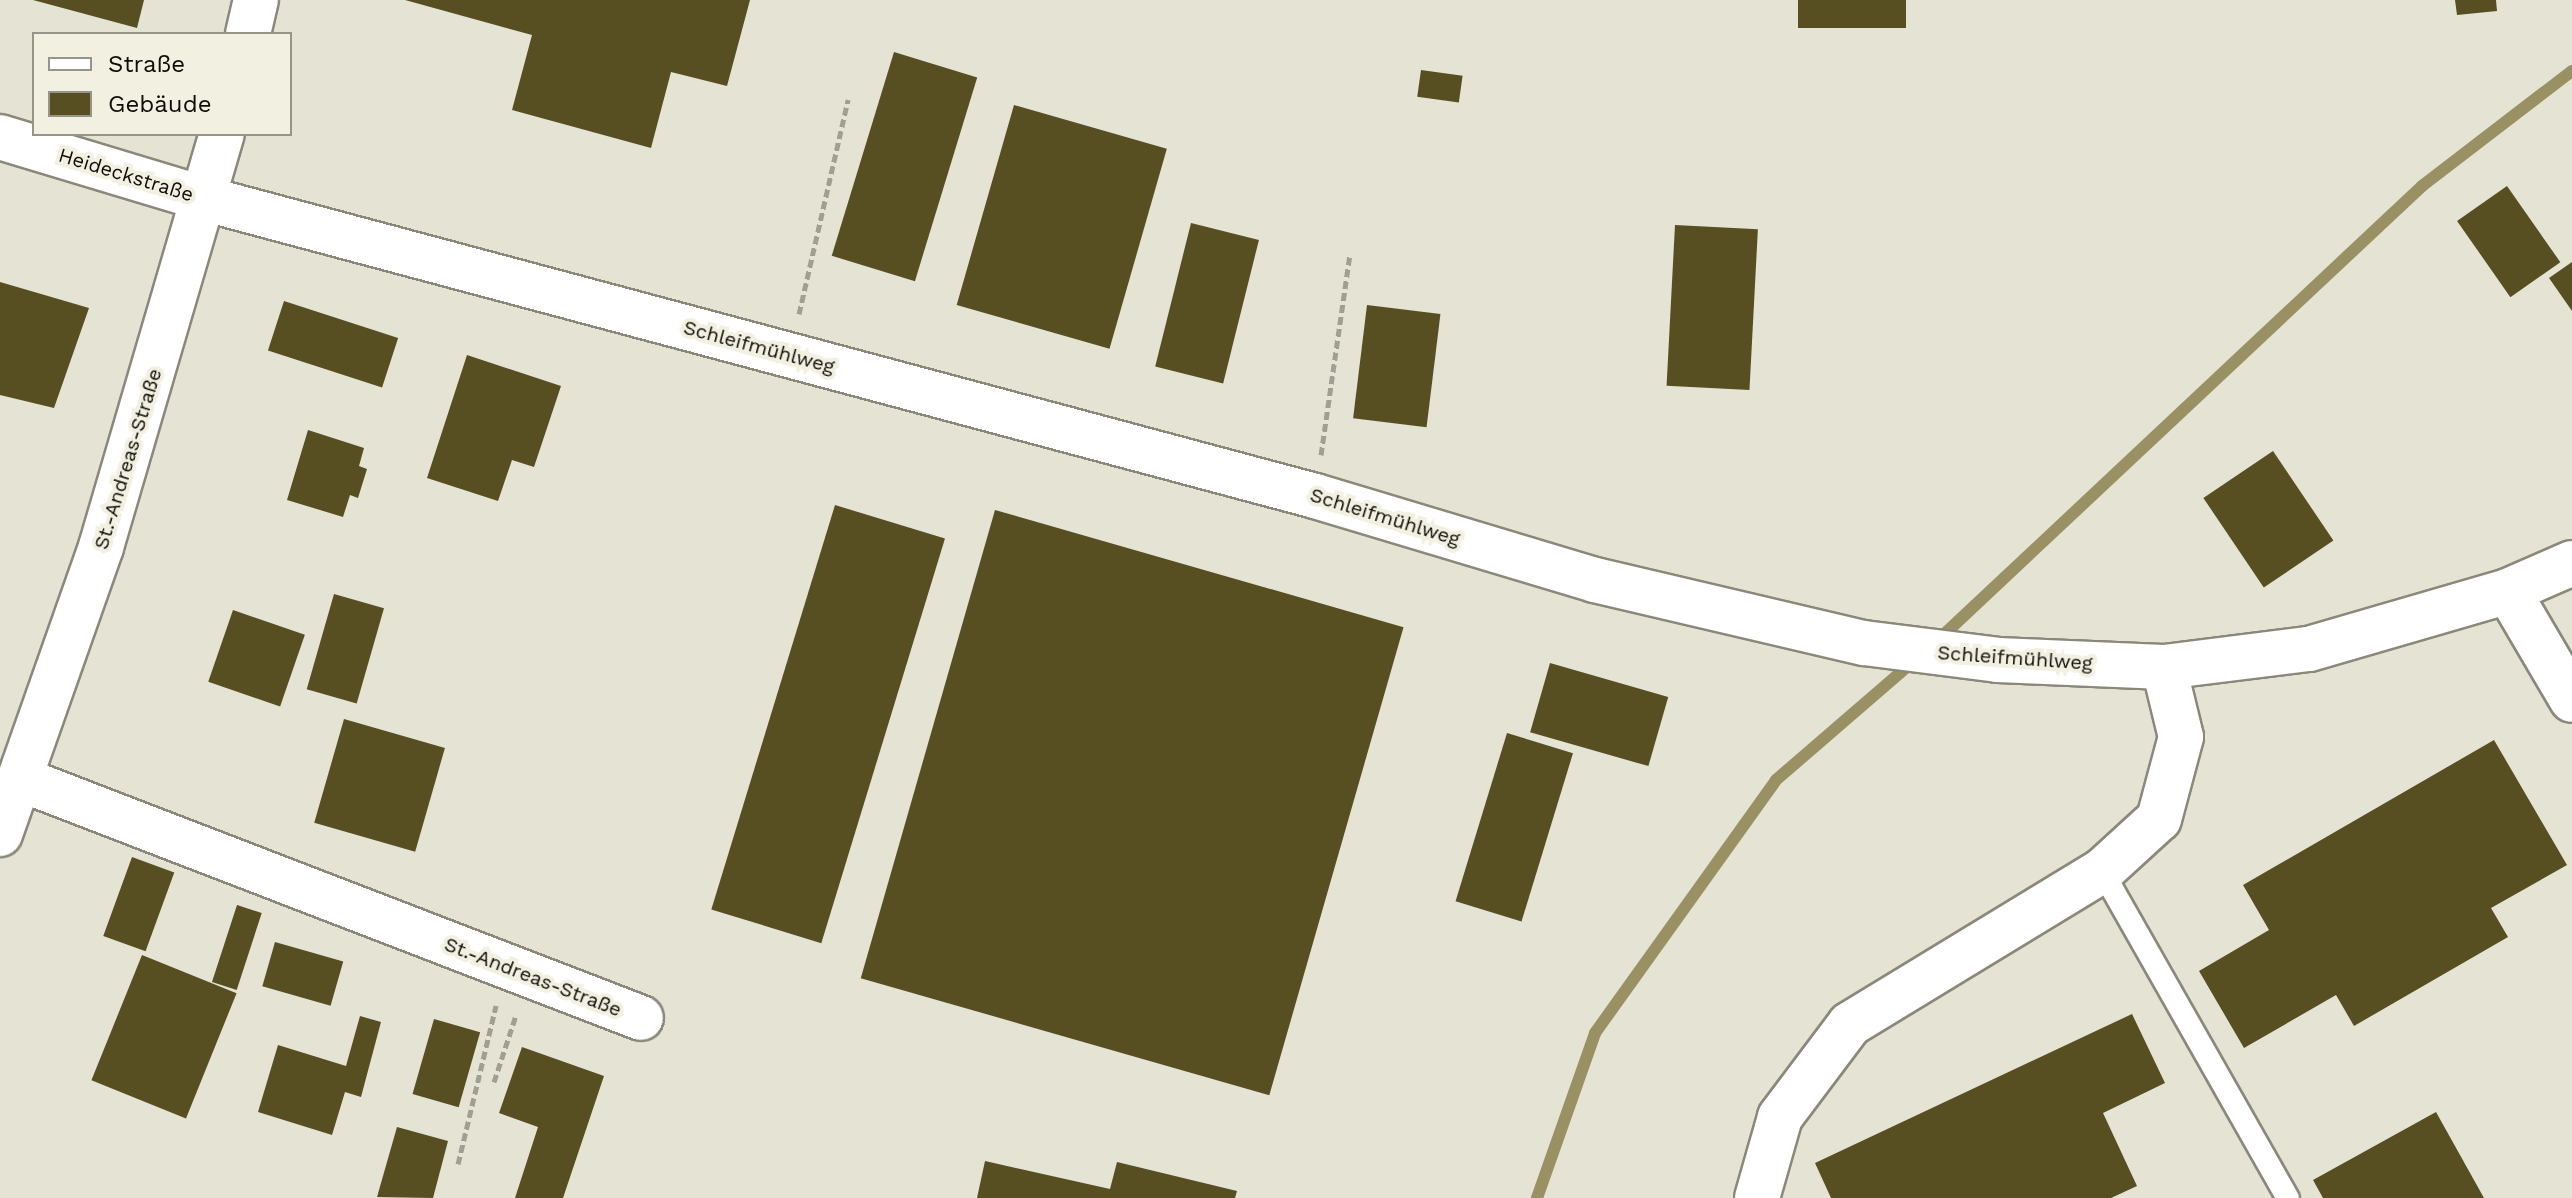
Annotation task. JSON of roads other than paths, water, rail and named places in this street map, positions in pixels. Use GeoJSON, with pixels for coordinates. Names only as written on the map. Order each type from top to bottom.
{"type":"FeatureCollection","features":[{"type":"Feature","properties":{"kind":"street"},"geometry":{"type":"LineString","coordinates":[[248,32],[256,0]]}},
{"type":"Feature","properties":{"kind":"street","name":"St.-Andreas-Straße"},"geometry":{"type":"LineString","coordinates":[[0,834],[23,780],[101,547],[206,199],[222,136]]}},
{"type":"Feature","properties":{"kind":"street","name":"Heideckstraße"},"geometry":{"type":"LineString","coordinates":[[0,137],[206,199]]}},
{"type":"Feature","properties":{"kind":"street","name":"Schleifmühlweg"},"geometry":{"type":"LineString","coordinates":[[206,199],[1315,496],[1595,580],[1864,643],[1998,660],[2164,667],[2309,649],[2508,591],[2572,563]]}},
{"type":"Feature","properties":{"kind":"street"},"geometry":{"type":"LineString","coordinates":[[2508,591],[2572,700]]}},
{"type":"Feature","properties":{"kind":"street"},"geometry":{"type":"LineString","coordinates":[[1757,1198],[1780,1117],[1850,1024],[2102,871],[2159,819],[2181,737],[2164,667]]}},
{"type":"Feature","properties":{"kind":"street","name":"St.-Andreas-Straße"},"geometry":{"type":"LineString","coordinates":[[23,780],[641,1018]]}},
{"type":"Feature","properties":{"kind":"lane"},"geometry":{"type":"LineString","coordinates":[[2102,871],[2288,1198]]}},
{"type":"Feature","properties":{"kind":"waterway"},"geometry":{"type":"LineString","coordinates":[[1937,641],[2422,186],[2572,71]]}},
{"type":"Feature","properties":{"kind":"waterway"},"geometry":{"type":"LineString","coordinates":[[1537,1198],[1595,1033],[1776,780],[1914,661]]}}]}
